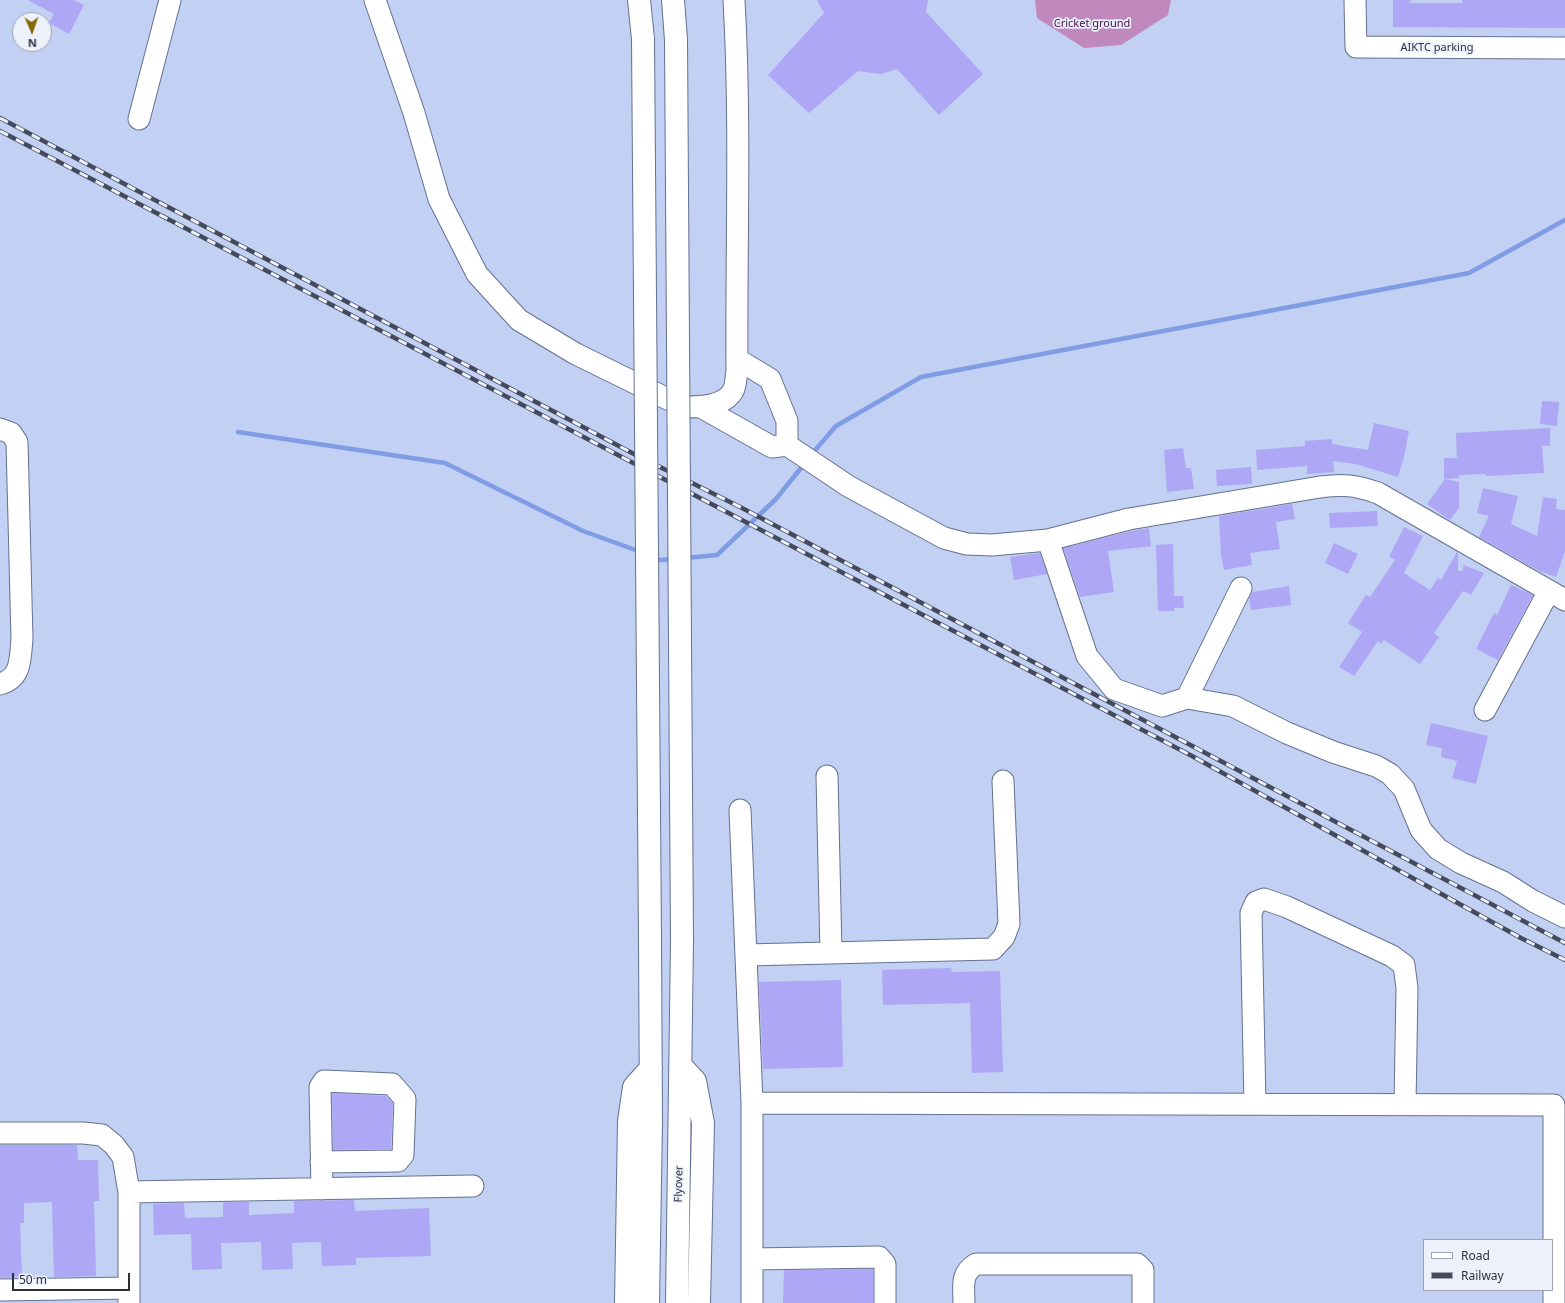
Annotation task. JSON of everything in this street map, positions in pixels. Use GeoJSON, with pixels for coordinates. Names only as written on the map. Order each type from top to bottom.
{"type":"FeatureCollection","features":[{"type":"Feature","properties":{"kind":"highway"},"geometry":{"type":"LineString","coordinates":[[639,0],[643,39],[651,1068],[648,1303]]}},
{"type":"Feature","properties":{"kind":"highway","name":"Flyover"},"geometry":{"type":"LineString","coordinates":[[673,0],[676,40],[682,940],[677,1303]]}},
{"type":"Feature","properties":{"kind":"highway"},"geometry":{"type":"LineString","coordinates":[[680,1065],[695,1081],[702,1123],[699,1303]]}},
{"type":"Feature","properties":{"kind":"highway"},"geometry":{"type":"LineString","coordinates":[[626,1303],[629,1121],[634,1087],[651,1068]]}},
{"type":"Feature","properties":{"kind":"street"},"geometry":{"type":"LineString","coordinates":[[139,119],[170,0]]}},
{"type":"Feature","properties":{"kind":"street"},"geometry":{"type":"LineString","coordinates":[[375,0],[414,113],[439,199],[477,274],[519,320],[576,354],[684,407],[701,407],[722,402],[734,391],[737,370],[739,151],[738,61],[734,0]]}},
{"type":"Feature","properties":{"kind":"street","name":"AIKTC parking"},"geometry":{"type":"LineString","coordinates":[[1355,0],[1356,47],[1565,48]]}},
{"type":"Feature","properties":{"kind":"street"},"geometry":{"type":"LineString","coordinates":[[737,359],[770,379],[786,421],[790,448]]}},
{"type":"Feature","properties":{"kind":"street"},"geometry":{"type":"LineString","coordinates":[[701,407],[772,447],[790,448],[848,486],[944,538],[967,544],[992,546],[1048,540],[1129,519],[1342,484],[1359,486],[1378,493],[1557,595],[1484,710]]}},
{"type":"Feature","properties":{"kind":"street"},"geometry":{"type":"LineString","coordinates":[[0,429],[12,433],[16,442],[22,639],[19,670],[8,682],[0,684]]}},
{"type":"Feature","properties":{"kind":"street"},"geometry":{"type":"LineString","coordinates":[[1048,540],[1087,656],[1114,689],[1162,706],[1187,698],[1233,706],[1293,736],[1333,752],[1376,766],[1390,774],[1404,789],[1421,830],[1438,849],[1462,863],[1503,882],[1533,902],[1562,911]]}},
{"type":"Feature","properties":{"kind":"street"},"geometry":{"type":"LineString","coordinates":[[1187,698],[1241,588]]}},
{"type":"Feature","properties":{"kind":"street"},"geometry":{"type":"LineString","coordinates":[[827,776],[830,953]]}},
{"type":"Feature","properties":{"kind":"street"},"geometry":{"type":"LineString","coordinates":[[746,955],[993,949],[1004,938],[1009,924],[1003,781]]}},
{"type":"Feature","properties":{"kind":"street"},"geometry":{"type":"LineString","coordinates":[[740,810],[752,1102],[752,1303]]}},
{"type":"Feature","properties":{"kind":"street"},"geometry":{"type":"LineString","coordinates":[[1255,1104],[1251,913],[1256,902],[1264,899],[1287,907],[1392,956],[1404,965],[1407,988],[1405,1104]]}},
{"type":"Feature","properties":{"kind":"street"},"geometry":{"type":"LineString","coordinates":[[321,1162],[398,1160],[404,1155],[405,1099],[392,1084],[324,1080],[320,1087],[321,1162],[322,1189]]}},
{"type":"Feature","properties":{"kind":"street"},"geometry":{"type":"LineString","coordinates":[[752,1102],[1255,1104],[1560,1103],[1554,1303]]}},
{"type":"Feature","properties":{"kind":"street"},"geometry":{"type":"LineString","coordinates":[[0,1133],[102,1135],[114,1145],[122,1157],[129,1192],[129,1295],[1,1294]]}},
{"type":"Feature","properties":{"kind":"street"},"geometry":{"type":"LineString","coordinates":[[129,1192],[473,1186]]}},
{"type":"Feature","properties":{"kind":"street"},"geometry":{"type":"LineString","coordinates":[[752,1259],[879,1257],[884,1264],[885,1303]]}},
{"type":"Feature","properties":{"kind":"street"},"geometry":{"type":"LineString","coordinates":[[964,1303],[964,1277],[968,1269],[976,1264],[1137,1264],[1143,1270],[1143,1303]]}},
{"type":"Feature","properties":{"kind":"green space","name":"Cricket ground"},"geometry":{"type":"Polygon","coordinates":[[[1035,0],[1171,0],[1168,15],[1121,45],[1084,48],[1037,18],[1035,0]]]}},
{"type":"Feature","properties":{"kind":"building"},"geometry":{"type":"Polygon","coordinates":[[[28,0],[74,0],[84,5],[69,34],[52,25],[52,18],[54,14],[28,0]]]}},
{"type":"Feature","properties":{"kind":"building"},"geometry":{"type":"Polygon","coordinates":[[[817,0],[928,0],[926,12],[983,74],[939,115],[897,69],[881,74],[858,71],[809,113],[768,75],[824,13],[817,0]]]}},
{"type":"Feature","properties":{"kind":"building"},"geometry":{"type":"Polygon","coordinates":[[[1393,0],[1411,0],[1410,3],[1462,3],[1462,0],[1565,0],[1565,28],[1393,27],[1393,0]]]}},
{"type":"Feature","properties":{"kind":"building"},"geometry":{"type":"Polygon","coordinates":[[[1542,401],[1559,402],[1557,426],[1540,424],[1542,401]]]}},
{"type":"Feature","properties":{"kind":"building"},"geometry":{"type":"Polygon","coordinates":[[[1374,423],[1409,431],[1398,477],[1356,464],[1333,461],[1334,472],[1307,474],[1307,466],[1257,470],[1256,450],[1305,446],[1305,441],[1332,439],[1332,444],[1368,450],[1374,423]]]}},
{"type":"Feature","properties":{"kind":"building"},"geometry":{"type":"Polygon","coordinates":[[[1550,428],[1550,446],[1542,446],[1544,473],[1486,476],[1486,474],[1459,475],[1459,478],[1444,479],[1444,458],[1457,458],[1456,433],[1550,428]]]}},
{"type":"Feature","properties":{"kind":"building"},"geometry":{"type":"Polygon","coordinates":[[[1183,448],[1186,468],[1191,468],[1194,489],[1167,492],[1164,450],[1183,448]]]}},
{"type":"Feature","properties":{"kind":"building"},"geometry":{"type":"Polygon","coordinates":[[[1251,467],[1252,484],[1217,486],[1216,470],[1251,467]]]}},
{"type":"Feature","properties":{"kind":"building"},"geometry":{"type":"Polygon","coordinates":[[[1445,479],[1459,482],[1459,508],[1450,520],[1427,504],[1445,479]]]}},
{"type":"Feature","properties":{"kind":"building"},"geometry":{"type":"Polygon","coordinates":[[[1483,488],[1518,496],[1511,524],[1537,536],[1543,497],[1557,499],[1556,509],[1565,510],[1565,551],[1556,577],[1539,571],[1479,537],[1489,516],[1477,513],[1483,488]]]}},
{"type":"Feature","properties":{"kind":"building"},"geometry":{"type":"Polygon","coordinates":[[[1292,504],[1295,519],[1276,522],[1280,549],[1250,553],[1252,565],[1224,570],[1221,556],[1219,516],[1292,504]]]}},
{"type":"Feature","properties":{"kind":"building"},"geometry":{"type":"Polygon","coordinates":[[[1377,511],[1378,526],[1330,528],[1329,513],[1377,511]]]}},
{"type":"Feature","properties":{"kind":"building"},"geometry":{"type":"Polygon","coordinates":[[[1404,527],[1423,536],[1404,573],[1430,590],[1438,578],[1441,580],[1457,552],[1458,571],[1462,571],[1464,565],[1484,573],[1471,595],[1463,591],[1434,633],[1439,637],[1420,664],[1384,640],[1381,644],[1378,641],[1354,676],[1339,667],[1362,632],[1348,623],[1366,595],[1370,597],[1395,560],[1389,557],[1404,527]]]}},
{"type":"Feature","properties":{"kind":"building"},"geometry":{"type":"Polygon","coordinates":[[[1149,528],[1151,546],[1108,551],[1114,592],[1080,597],[1063,548],[1149,528]]]}},
{"type":"Feature","properties":{"kind":"building"},"geometry":{"type":"Polygon","coordinates":[[[1334,543],[1358,554],[1348,574],[1325,563],[1334,543]]]}},
{"type":"Feature","properties":{"kind":"building"},"geometry":{"type":"Polygon","coordinates":[[[1173,544],[1174,596],[1183,596],[1184,608],[1174,608],[1174,611],[1158,611],[1156,545],[1173,544]]]}},
{"type":"Feature","properties":{"kind":"building"},"geometry":{"type":"Polygon","coordinates":[[[1040,553],[1047,574],[1014,580],[1010,557],[1040,553]]]}},
{"type":"Feature","properties":{"kind":"building"},"geometry":{"type":"Polygon","coordinates":[[[1511,585],[1533,595],[1498,660],[1476,649],[1494,613],[1497,615],[1511,585]]]}},
{"type":"Feature","properties":{"kind":"building"},"geometry":{"type":"Polygon","coordinates":[[[1289,586],[1291,605],[1251,610],[1249,598],[1252,592],[1289,586]]]}},
{"type":"Feature","properties":{"kind":"building"},"geometry":{"type":"Polygon","coordinates":[[[1431,723],[1488,736],[1476,784],[1452,778],[1457,761],[1441,757],[1442,748],[1426,745],[1431,723]]]}},
{"type":"Feature","properties":{"kind":"building"},"geometry":{"type":"Polygon","coordinates":[[[951,968],[952,972],[1000,971],[1003,1072],[972,1073],[970,1003],[883,1005],[882,970],[951,968]]]}},
{"type":"Feature","properties":{"kind":"building"},"geometry":{"type":"Polygon","coordinates":[[[841,980],[843,1067],[763,1069],[759,982],[841,980]]]}},
{"type":"Feature","properties":{"kind":"building"},"geometry":{"type":"Polygon","coordinates":[[[332,1093],[386,1096],[393,1103],[391,1149],[333,1150],[332,1093]]]}},
{"type":"Feature","properties":{"kind":"building"},"geometry":{"type":"Polygon","coordinates":[[[0,1145],[77,1145],[78,1160],[98,1160],[99,1201],[94,1201],[96,1276],[54,1277],[52,1202],[24,1203],[24,1223],[20,1223],[22,1277],[0,1278],[0,1145]]]}},
{"type":"Feature","properties":{"kind":"building"},"geometry":{"type":"Polygon","coordinates":[[[354,1200],[355,1211],[429,1208],[431,1256],[356,1258],[356,1265],[322,1266],[321,1242],[292,1243],[293,1269],[262,1270],[261,1242],[221,1243],[222,1269],[192,1270],[191,1234],[154,1235],[153,1204],[184,1203],[185,1218],[223,1217],[223,1202],[249,1202],[249,1215],[294,1213],[294,1201],[354,1200]]]}},
{"type":"Feature","properties":{"kind":"building"},"geometry":{"type":"Polygon","coordinates":[[[873,1269],[873,1303],[783,1303],[784,1270],[873,1269]]]}},
{"type":"Feature","properties":{"kind":"waterway"},"geometry":{"type":"LineString","coordinates":[[811,455],[836,426],[921,377],[1469,273],[1565,220]]}},
{"type":"Feature","properties":{"kind":"waterway"},"geometry":{"type":"LineString","coordinates":[[238,432],[445,463],[583,531],[641,552]]}},
{"type":"Feature","properties":{"kind":"waterway"},"geometry":{"type":"LineString","coordinates":[[685,558],[717,555],[776,499],[805,463]]}},
{"type":"Feature","properties":{"kind":"waterway"},"geometry":{"type":"LineString","coordinates":[[653,557],[660,560],[673,559]]}},
{"type":"Feature","properties":{"kind":"railway"},"geometry":{"type":"LineString","coordinates":[[0,118],[634,454],[742,508],[1565,943]]}},
{"type":"Feature","properties":{"kind":"railway"},"geometry":{"type":"LineString","coordinates":[[0,131],[1192,756],[1521,938],[1565,960]]}}]}
